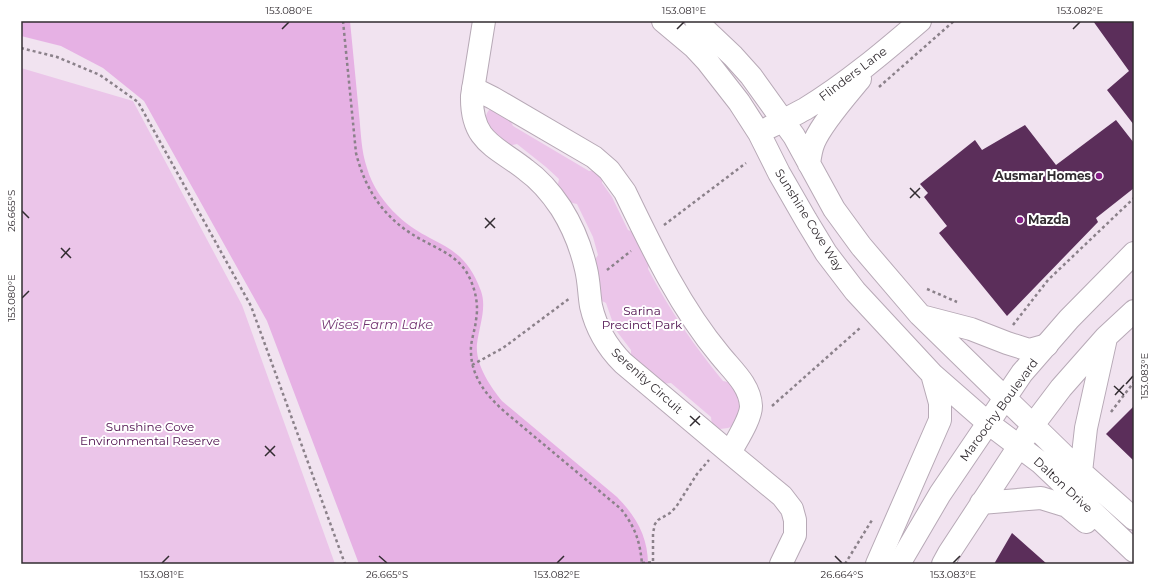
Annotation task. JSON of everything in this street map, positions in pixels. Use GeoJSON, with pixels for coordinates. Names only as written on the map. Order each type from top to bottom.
{"type":"FeatureCollection","features":[{"type":"Feature","properties":{"kind":"street","name":"Serenity Circuit"},"geometry":{"type":"LineString","coordinates":[[484,21],[472,100],[476,123],[482,136],[492,147],[520,165],[533,176],[555,199],[567,217],[578,241],[585,264],[591,306],[597,325],[612,352],[623,363],[782,496],[792,509],[796,525],[795,536],[781,564]]}},
{"type":"Feature","properties":{"kind":"street","name":"Sunshine Cove Way"},"geometry":{"type":"LineString","coordinates":[[663,21],[694,47],[739,102],[759,134],[779,173],[826,253],[854,291],[932,374],[988,423]]}},
{"type":"Feature","properties":{"kind":"street"},"geometry":{"type":"LineString","coordinates":[[696,21],[733,56],[751,76],[794,136],[834,209],[861,246],[920,315],[1006,398]]}},
{"type":"Feature","properties":{"kind":"street","name":"Flinders Lane"},"geometry":{"type":"LineString","coordinates":[[759,134],[806,108],[877,57],[920,21]]}},
{"type":"Feature","properties":{"kind":"street"},"geometry":{"type":"LineString","coordinates":[[809,164],[811,151],[815,141],[842,102],[877,57]]}},
{"type":"Feature","properties":{"kind":"street"},"geometry":{"type":"LineString","coordinates":[[474,88],[587,152],[609,170],[621,185],[683,303],[719,354],[740,378],[746,388],[750,401],[750,411],[746,422],[725,448]]}},
{"type":"Feature","properties":{"kind":"street","name":"Maroochy Boulevard"},"geometry":{"type":"LineString","coordinates":[[898,564],[940,494],[1022,373],[1069,319],[1134,253]]}},
{"type":"Feature","properties":{"kind":"street"},"geometry":{"type":"LineString","coordinates":[[943,564],[981,503],[1020,447],[1033,425],[1061,388],[1106,337],[1134,311]]}},
{"type":"Feature","properties":{"kind":"street"},"geometry":{"type":"LineString","coordinates":[[920,315],[971,329],[1029,350],[1047,345]]}},
{"type":"Feature","properties":{"kind":"street"},"geometry":{"type":"LineString","coordinates":[[1081,472],[1086,428],[1106,337]]}},
{"type":"Feature","properties":{"kind":"street"},"geometry":{"type":"LineString","coordinates":[[877,564],[940,420],[940,403],[932,374]]}},
{"type":"Feature","properties":{"kind":"street","name":"Dalton Drive"},"geometry":{"type":"LineString","coordinates":[[1006,398],[1081,472],[1134,520]]}},
{"type":"Feature","properties":{"kind":"street","name":"Dalton Drive"},"geometry":{"type":"LineString","coordinates":[[988,423],[1041,463],[1134,551]]}},
{"type":"Feature","properties":{"kind":"street"},"geometry":{"type":"LineString","coordinates":[[981,503],[1041,498],[1067,506],[1134,563]]}},
{"type":"Feature","properties":{"kind":"path"},"geometry":{"type":"LineString","coordinates":[[344,21],[356,152],[366,184],[385,213],[409,233],[451,255],[466,272],[475,291],[478,309],[471,352],[472,365],[482,388],[490,398],[621,509],[634,529],[638,539],[642,563],[653,562],[654,527],[657,522],[676,507],[696,474],[716,453],[725,448]]}},
{"type":"Feature","properties":{"kind":"path"},"geometry":{"type":"LineString","coordinates":[[875,91],[954,21]]}},
{"type":"Feature","properties":{"kind":"path"},"geometry":{"type":"LineString","coordinates":[[21,48],[57,58],[100,74],[138,102],[251,306],[344,564]]}},
{"type":"Feature","properties":{"kind":"path"},"geometry":{"type":"LineString","coordinates":[[472,365],[498,352],[746,163]]}},
{"type":"Feature","properties":{"kind":"path"},"geometry":{"type":"LineString","coordinates":[[1012,326],[1048,280],[1134,198]]}},
{"type":"Feature","properties":{"kind":"path"},"geometry":{"type":"LineString","coordinates":[[922,285],[928,290],[963,305]]}},
{"type":"Feature","properties":{"kind":"path"},"geometry":{"type":"LineString","coordinates":[[771,406],[860,328]]}},
{"type":"Feature","properties":{"kind":"path"},"geometry":{"type":"LineString","coordinates":[[1111,412],[1134,382]]}},
{"type":"Feature","properties":{"kind":"green space","name":"Sunshine Cove Environmental Reserve"},"geometry":{"type":"Polygon","coordinates":[[[21,68],[133,101],[242,305],[335,564],[21,564],[21,68]]]}},
{"type":"Feature","properties":{"kind":"green space","name":"Sarina Precinct Park"},"geometry":{"type":"Polygon","coordinates":[[[489,110],[501,112],[509,119],[513,126],[589,171],[597,170],[602,175],[602,183],[612,197],[628,230],[636,233],[650,261],[648,269],[673,313],[692,341],[723,381],[732,383],[739,393],[741,409],[733,426],[720,429],[712,426],[711,417],[671,383],[662,384],[631,358],[631,350],[615,329],[606,303],[598,299],[594,261],[598,255],[593,237],[577,204],[568,202],[557,189],[559,179],[546,167],[517,144],[508,146],[495,135],[486,120],[486,115],[489,110]]]}},
{"type":"Feature","properties":{"kind":"water","name":"Wises Farm Lake"},"geometry":{"type":"Polygon","coordinates":[[[21,21],[350,21],[362,148],[369,175],[375,188],[388,206],[410,226],[455,253],[465,262],[473,274],[483,297],[483,311],[477,352],[478,359],[488,382],[502,401],[624,504],[640,528],[646,545],[648,564],[359,564],[267,321],[144,101],[103,68],[61,46],[21,36],[21,21]]]}},
{"type":"Feature","properties":{"kind":"building"},"geometry":{"type":"Polygon","coordinates":[[[1093,21],[1134,21],[1134,125],[1107,90],[1129,71],[1093,21]]]}},
{"type":"Feature","properties":{"kind":"building","name":"Mazda"},"geometry":{"type":"Polygon","coordinates":[[[1116,120],[1134,143],[1134,188],[1096,218],[1098,222],[1007,316],[939,233],[947,226],[924,197],[928,193],[920,184],[975,140],[982,150],[1025,125],[1056,165],[1116,120]]]}},
{"type":"Feature","properties":{"kind":"building"},"geometry":{"type":"Polygon","coordinates":[[[1134,406],[1134,461],[1106,434],[1134,406]]]}},
{"type":"Feature","properties":{"kind":"building"},"geometry":{"type":"Polygon","coordinates":[[[1012,533],[1047,564],[994,564],[1012,533]]]}},
{"type":"Feature","properties":{"kind":"place","name":"Ausmar Homes"},"geometry":{"type":"Point","coordinates":[1099,176]}},
{"type":"Feature","properties":{"kind":"place","name":"Mazda"},"geometry":{"type":"Point","coordinates":[1020,220]}}]}
